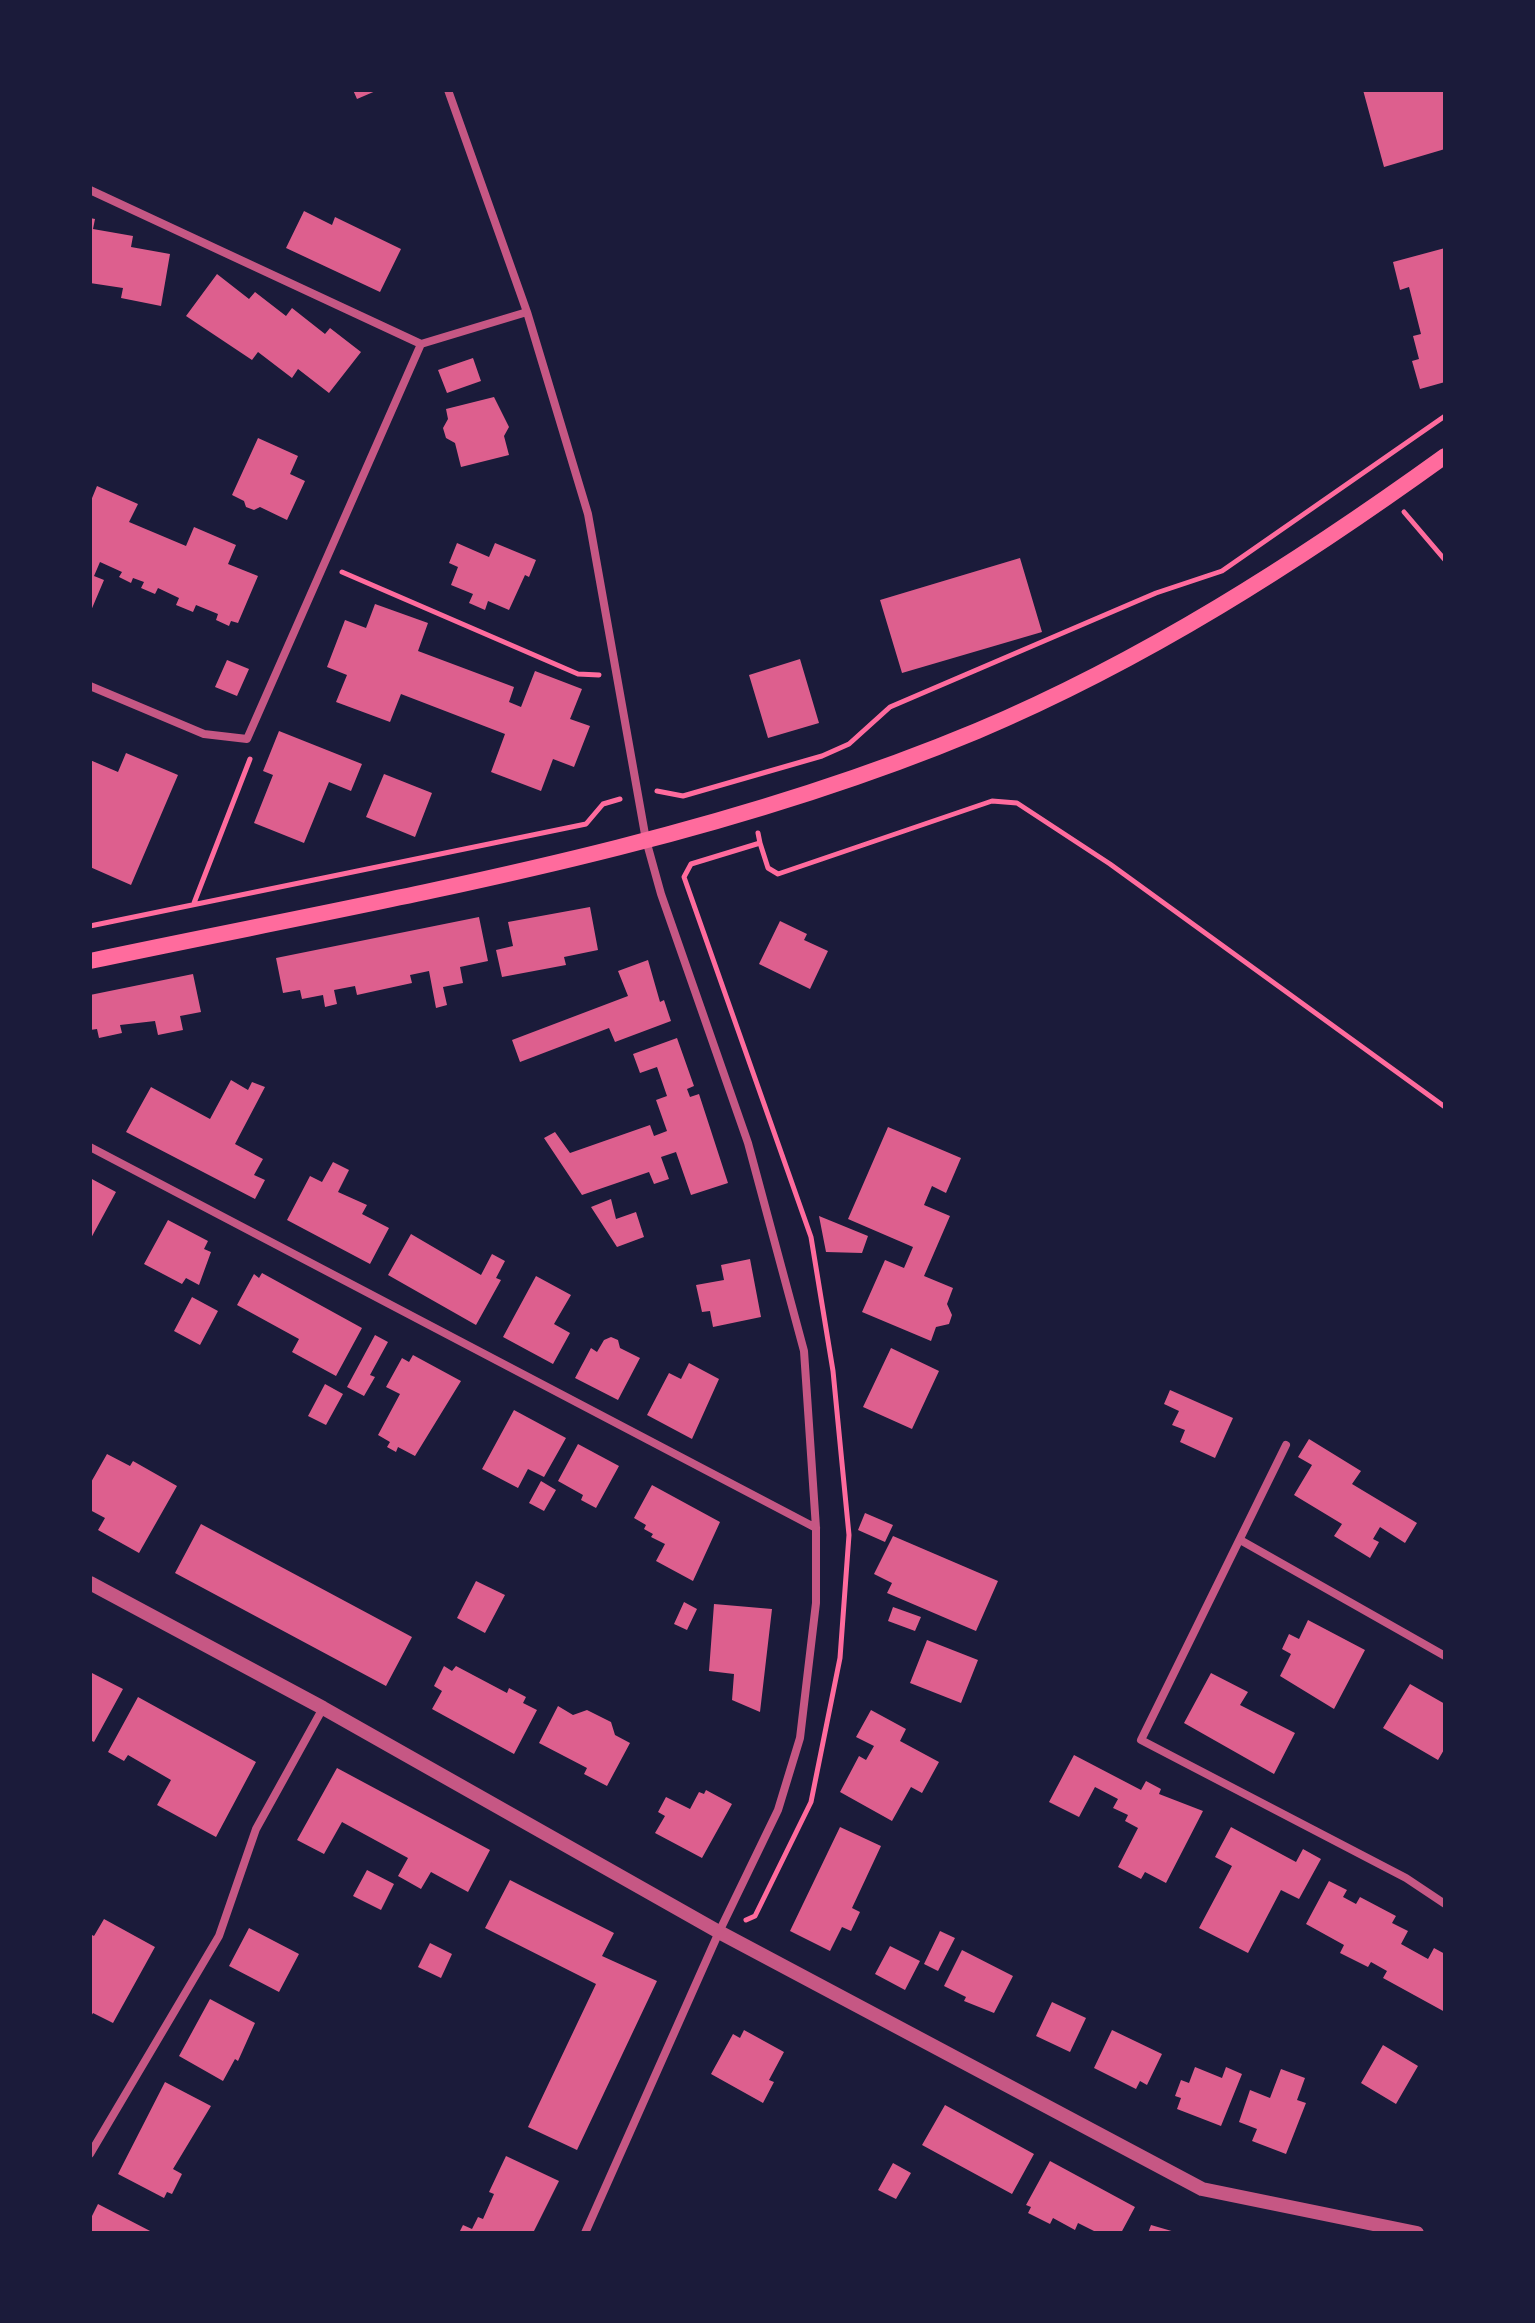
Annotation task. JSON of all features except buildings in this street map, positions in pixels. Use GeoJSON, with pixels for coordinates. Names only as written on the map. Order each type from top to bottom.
{"type":"FeatureCollection","features":[{"type":"Feature","properties":{"kind":"main road"},"geometry":{"type":"LineString","coordinates":[[90,961],[646,840],[754,811],[879,768],[1022,711],[1118,664],[1227,602],[1390,496],[1445,456]]}},
{"type":"Feature","properties":{"kind":"street"},"geometry":{"type":"LineString","coordinates":[[448,90],[527,312],[588,514],[646,840],[661,894],[748,1143],[804,1351],[816,1528],[816,1603],[800,1738],[778,1810],[719,1932],[585,2233]]}},
{"type":"Feature","properties":{"kind":"street"},"geometry":{"type":"LineString","coordinates":[[90,190],[421,344],[527,312]]}},
{"type":"Feature","properties":{"kind":"street"},"geometry":{"type":"LineString","coordinates":[[90,686],[204,734],[247,739],[421,344]]}},
{"type":"Feature","properties":{"kind":"street"},"geometry":{"type":"LineString","coordinates":[[90,1147],[816,1528]]}},
{"type":"Feature","properties":{"kind":"street"},"geometry":{"type":"LineString","coordinates":[[1286,1445],[1242,1541],[1141,1740],[1406,1878],[1445,1904]]}},
{"type":"Feature","properties":{"kind":"street"},"geometry":{"type":"LineString","coordinates":[[1242,1541],[1445,1656]]}},
{"type":"Feature","properties":{"kind":"street"},"geometry":{"type":"LineString","coordinates":[[90,1583],[323,1708],[719,1932],[1202,2189],[1366,2229],[1417,2233]]}},
{"type":"Feature","properties":{"kind":"street"},"geometry":{"type":"LineString","coordinates":[[90,2154],[219,1936],[256,1829],[323,1708]]}},
{"type":"Feature","properties":{"kind":"path"},"geometry":{"type":"LineString","coordinates":[[90,926],[586,824],[603,804],[637,794],[657,791],[683,796],[822,756],[849,744],[890,707],[932,687],[1156,593],[1222,571],[1445,416]]}},
{"type":"Feature","properties":{"kind":"path"},"geometry":{"type":"LineString","coordinates":[[1390,496],[1445,560]]}},
{"type":"Feature","properties":{"kind":"path"},"geometry":{"type":"LineString","coordinates":[[326,565],[578,674],[617,675]]}},
{"type":"Feature","properties":{"kind":"path"},"geometry":{"type":"LineString","coordinates":[[194,904],[250,759],[247,739]]}},
{"type":"Feature","properties":{"kind":"path"},"geometry":{"type":"LineString","coordinates":[[760,843],[768,868],[778,874],[992,801],[1017,803],[1110,864],[1445,1107]]}}]}
